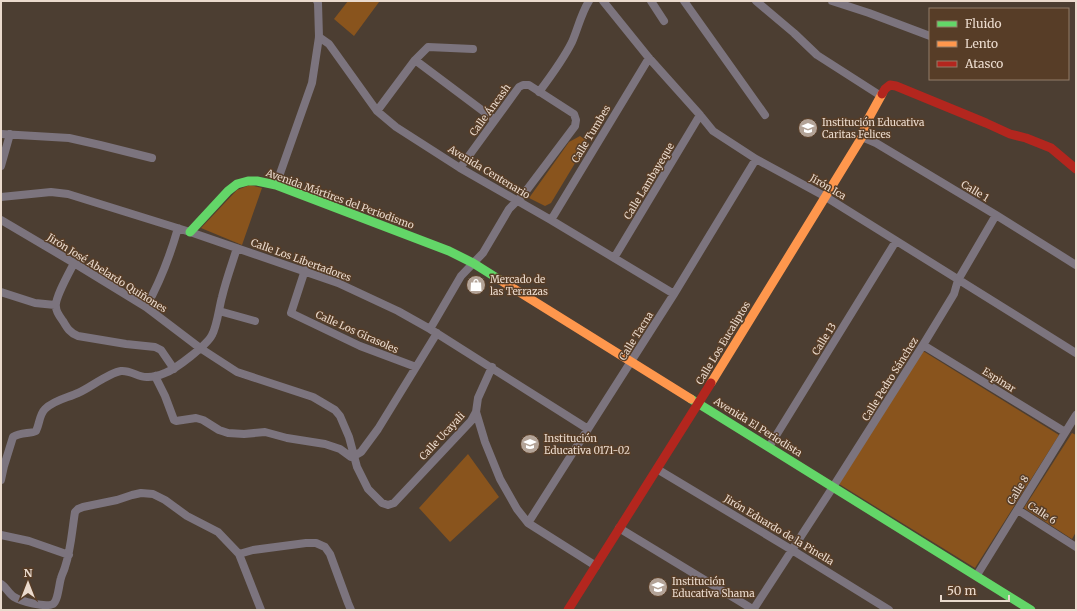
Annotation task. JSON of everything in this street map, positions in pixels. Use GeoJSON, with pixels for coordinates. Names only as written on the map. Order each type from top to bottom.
{"type":"FeatureCollection","features":[{"type":"Feature","properties":{"kind":"street"},"geometry":{"type":"LineString","coordinates":[[276,185],[312,83],[319,37],[317,1]]}},
{"type":"Feature","properties":{"kind":"street"},"geometry":{"type":"LineString","coordinates":[[155,376],[165,396],[174,420],[176,421],[196,418],[204,420],[219,430],[228,433],[244,434],[265,432],[287,438],[325,444],[340,449],[351,457],[360,452],[378,429],[416,367],[462,276],[482,253],[509,209],[523,195],[575,126],[576,120],[574,114],[539,92],[562,61],[589,1]]}},
{"type":"Feature","properties":{"kind":"street","name":"Jirón Ica"},"geometry":{"type":"LineString","coordinates":[[603,1],[649,58],[713,131],[756,159],[826,197],[1076,353]]}},
{"type":"Feature","properties":{"kind":"street"},"geometry":{"type":"LineString","coordinates":[[651,1],[664,21]]}},
{"type":"Feature","properties":{"kind":"street"},"geometry":{"type":"LineString","coordinates":[[684,1],[766,115]]}},
{"type":"Feature","properties":{"kind":"street"},"geometry":{"type":"LineString","coordinates":[[756,1],[794,33],[817,55],[881,96]]}},
{"type":"Feature","properties":{"kind":"street"},"geometry":{"type":"LineString","coordinates":[[832,1],[929,36]]}},
{"type":"Feature","properties":{"kind":"street","name":"Avenida Centenario"},"geometry":{"type":"LineString","coordinates":[[319,37],[329,44],[377,110],[396,127],[460,168],[551,220],[674,294]]}},
{"type":"Feature","properties":{"kind":"street"},"geometry":{"type":"LineString","coordinates":[[377,110],[415,60],[428,47],[473,49]]}},
{"type":"Feature","properties":{"kind":"street","name":"Calle Tumbes"},"geometry":{"type":"LineString","coordinates":[[551,220],[649,58]]}},
{"type":"Feature","properties":{"kind":"street"},"geometry":{"type":"LineString","coordinates":[[415,60],[495,120]]}},
{"type":"Feature","properties":{"kind":"street","name":"Calle Áncash"},"geometry":{"type":"LineString","coordinates":[[460,168],[519,88],[523,85],[529,85],[539,92]]}},
{"type":"Feature","properties":{"kind":"street","name":"Calle Los Eucaliptos"},"geometry":{"type":"LineString","coordinates":[[568,610],[699,404],[826,197],[862,137],[866,123],[885,89],[890,85],[896,86],[1010,134],[1026,138],[1051,148],[1076,169]]}},
{"type":"Feature","properties":{"kind":"street","name":"Calle Lambayeque"},"geometry":{"type":"LineString","coordinates":[[614,258],[700,115]]}},
{"type":"Feature","properties":{"kind":"street"},"geometry":{"type":"LineString","coordinates":[[1,166],[5,134],[69,138],[152,158]]}},
{"type":"Feature","properties":{"kind":"street","name":"Calle 1"},"geometry":{"type":"LineString","coordinates":[[862,137],[876,143],[1076,265]]}},
{"type":"Feature","properties":{"kind":"street","name":"Calle Tacna"},"geometry":{"type":"LineString","coordinates":[[528,523],[632,362],[756,159]]}},
{"type":"Feature","properties":{"kind":"street","name":"Avenida Mártires del Periodismo"},"geometry":{"type":"LineString","coordinates":[[190,232],[228,191],[237,184],[248,181],[257,181],[276,185],[449,251],[473,263]]}},
{"type":"Feature","properties":{"kind":"street","name":"Calle Los Libertadores"},"geometry":{"type":"LineString","coordinates":[[1,198],[51,192],[68,194],[178,228],[305,270],[338,283],[398,311],[434,331],[588,429]]}},
{"type":"Feature","properties":{"kind":"street","name":"Calle Pedro Sánchez"},"geometry":{"type":"LineString","coordinates":[[754,610],[834,487],[923,345],[954,294],[958,280],[996,216]]}},
{"type":"Feature","properties":{"kind":"street","name":"Jirón José Abelardo Quiñones"},"geometry":{"type":"LineString","coordinates":[[1,220],[146,307],[176,328],[200,348],[237,372],[313,398],[335,410],[340,416],[349,437],[357,466],[368,489],[382,503],[388,505]]}},
{"type":"Feature","properties":{"kind":"street"},"geometry":{"type":"LineString","coordinates":[[146,307],[156,289],[167,263],[178,228]]}},
{"type":"Feature","properties":{"kind":"street","name":"Calle 13"},"geometry":{"type":"LineString","coordinates":[[769,447],[896,241]]}},
{"type":"Feature","properties":{"kind":"street"},"geometry":{"type":"LineString","coordinates":[[1,480],[13,436],[36,431],[42,412],[47,407],[58,400],[79,393],[97,382],[121,371],[147,378],[165,374],[174,369],[208,342],[213,335],[222,297],[237,248]]}},
{"type":"Feature","properties":{"kind":"street"},"geometry":{"type":"LineString","coordinates":[[74,263],[55,306],[72,334],[126,344],[155,347],[161,350],[174,369]]}},
{"type":"Feature","properties":{"kind":"street","name":"Avenida El Periodista"},"geometry":{"type":"LineString","coordinates":[[473,263],[977,575],[1031,610]]}},
{"type":"Feature","properties":{"kind":"street","name":"Calle Los Girasoles"},"geometry":{"type":"LineString","coordinates":[[305,270],[291,313],[360,346],[416,367]]}},
{"type":"Feature","properties":{"kind":"street"},"geometry":{"type":"LineString","coordinates":[[1,292],[35,303],[55,306]]}},
{"type":"Feature","properties":{"kind":"street"},"geometry":{"type":"LineString","coordinates":[[219,311],[254,321]]}},
{"type":"Feature","properties":{"kind":"street","name":"Espinar"},"geometry":{"type":"LineString","coordinates":[[923,345],[1065,432]]}},
{"type":"Feature","properties":{"kind":"street","name":"Calle Ucayali"},"geometry":{"type":"LineString","coordinates":[[388,505],[394,502],[471,421],[476,412],[478,398],[492,367]]}},
{"type":"Feature","properties":{"kind":"street"},"geometry":{"type":"LineString","coordinates":[[476,412],[485,442],[500,479],[517,509],[528,523],[596,566]]}},
{"type":"Feature","properties":{"kind":"street","name":"Calle 8"},"geometry":{"type":"LineString","coordinates":[[977,575],[1076,415]]}},
{"type":"Feature","properties":{"kind":"street","name":"Jirón Eduardo de la Pinella"},"geometry":{"type":"LineString","coordinates":[[657,469],[889,610]]}},
{"type":"Feature","properties":{"kind":"street"},"geometry":{"type":"LineString","coordinates":[[1,584],[13,596],[29,602],[47,605],[52,604],[55,602],[60,579],[66,566],[75,512],[78,509],[132,495],[141,493],[153,494],[166,500],[187,516],[218,532],[239,554],[262,610]]}},
{"type":"Feature","properties":{"kind":"street","name":"Calle 6"},"geometry":{"type":"LineString","coordinates":[[1018,510],[1075,545]]}},
{"type":"Feature","properties":{"kind":"street"},"geometry":{"type":"LineString","coordinates":[[619,528],[754,610]]}},
{"type":"Feature","properties":{"kind":"street"},"geometry":{"type":"LineString","coordinates":[[1,535],[29,541],[68,555]]}},
{"type":"Feature","properties":{"kind":"street"},"geometry":{"type":"LineString","coordinates":[[239,554],[253,550],[316,543],[325,548],[330,554],[351,610]]}},
{"type":"Feature","properties":{"kind":"shaded area"},"geometry":{"type":"Polygon","coordinates":[[[348,1],[379,2],[354,36],[334,19],[348,1]]]}},
{"type":"Feature","properties":{"kind":"shaded area"},"geometry":{"type":"Polygon","coordinates":[[[580,136],[587,141],[551,203],[545,206],[529,198],[569,142],[580,136]]]}},
{"type":"Feature","properties":{"kind":"shaded area"},"geometry":{"type":"Polygon","coordinates":[[[250,185],[262,188],[242,245],[201,228],[237,190],[250,185]]]}},
{"type":"Feature","properties":{"kind":"shaded area"},"geometry":{"type":"Polygon","coordinates":[[[923,351],[1059,435],[975,568],[839,484],[923,351]]]}},
{"type":"Feature","properties":{"kind":"shaded area"},"geometry":{"type":"Polygon","coordinates":[[[1072,433],[1076,435],[1076,532],[1072,539],[1024,508],[1072,433]]]}},
{"type":"Feature","properties":{"kind":"shaded area"},"geometry":{"type":"Polygon","coordinates":[[[468,454],[499,497],[450,542],[419,508],[468,454]]]}},
{"type":"Feature","properties":{"kind":"traffic: fast"},"geometry":{"type":"LineString","coordinates":[[190,232],[228,191],[237,184],[248,181],[257,181],[276,185],[449,251],[473,263],[500,280]]}},
{"type":"Feature","properties":{"kind":"traffic: fast"},"geometry":{"type":"LineString","coordinates":[[691,399],[1031,610]]}},
{"type":"Feature","properties":{"kind":"traffic: slow"},"geometry":{"type":"LineString","coordinates":[[711,383],[862,137],[866,123],[882,94]]}},
{"type":"Feature","properties":{"kind":"traffic: slow"},"geometry":{"type":"LineString","coordinates":[[500,280],[691,399]]}},
{"type":"Feature","properties":{"kind":"traffic: jam"},"geometry":{"type":"LineString","coordinates":[[882,94],[890,85],[896,86],[1010,134],[1026,138],[1051,148],[1076,169]]}},
{"type":"Feature","properties":{"kind":"traffic: jam"},"geometry":{"type":"LineString","coordinates":[[568,610],[711,383]]}},
{"type":"Feature","properties":{"kind":"place","name":"Institución Educativa Caritas Felices"},"geometry":{"type":"Point","coordinates":[808,128]}},
{"type":"Feature","properties":{"kind":"place","name":"Mercado de las Terrazas"},"geometry":{"type":"Point","coordinates":[476,285]}},
{"type":"Feature","properties":{"kind":"place","name":"Institución Educativa 0171-02"},"geometry":{"type":"Point","coordinates":[530,444]}},
{"type":"Feature","properties":{"kind":"place","name":"Institución Educativa Shama"},"geometry":{"type":"Point","coordinates":[658,587]}}]}
